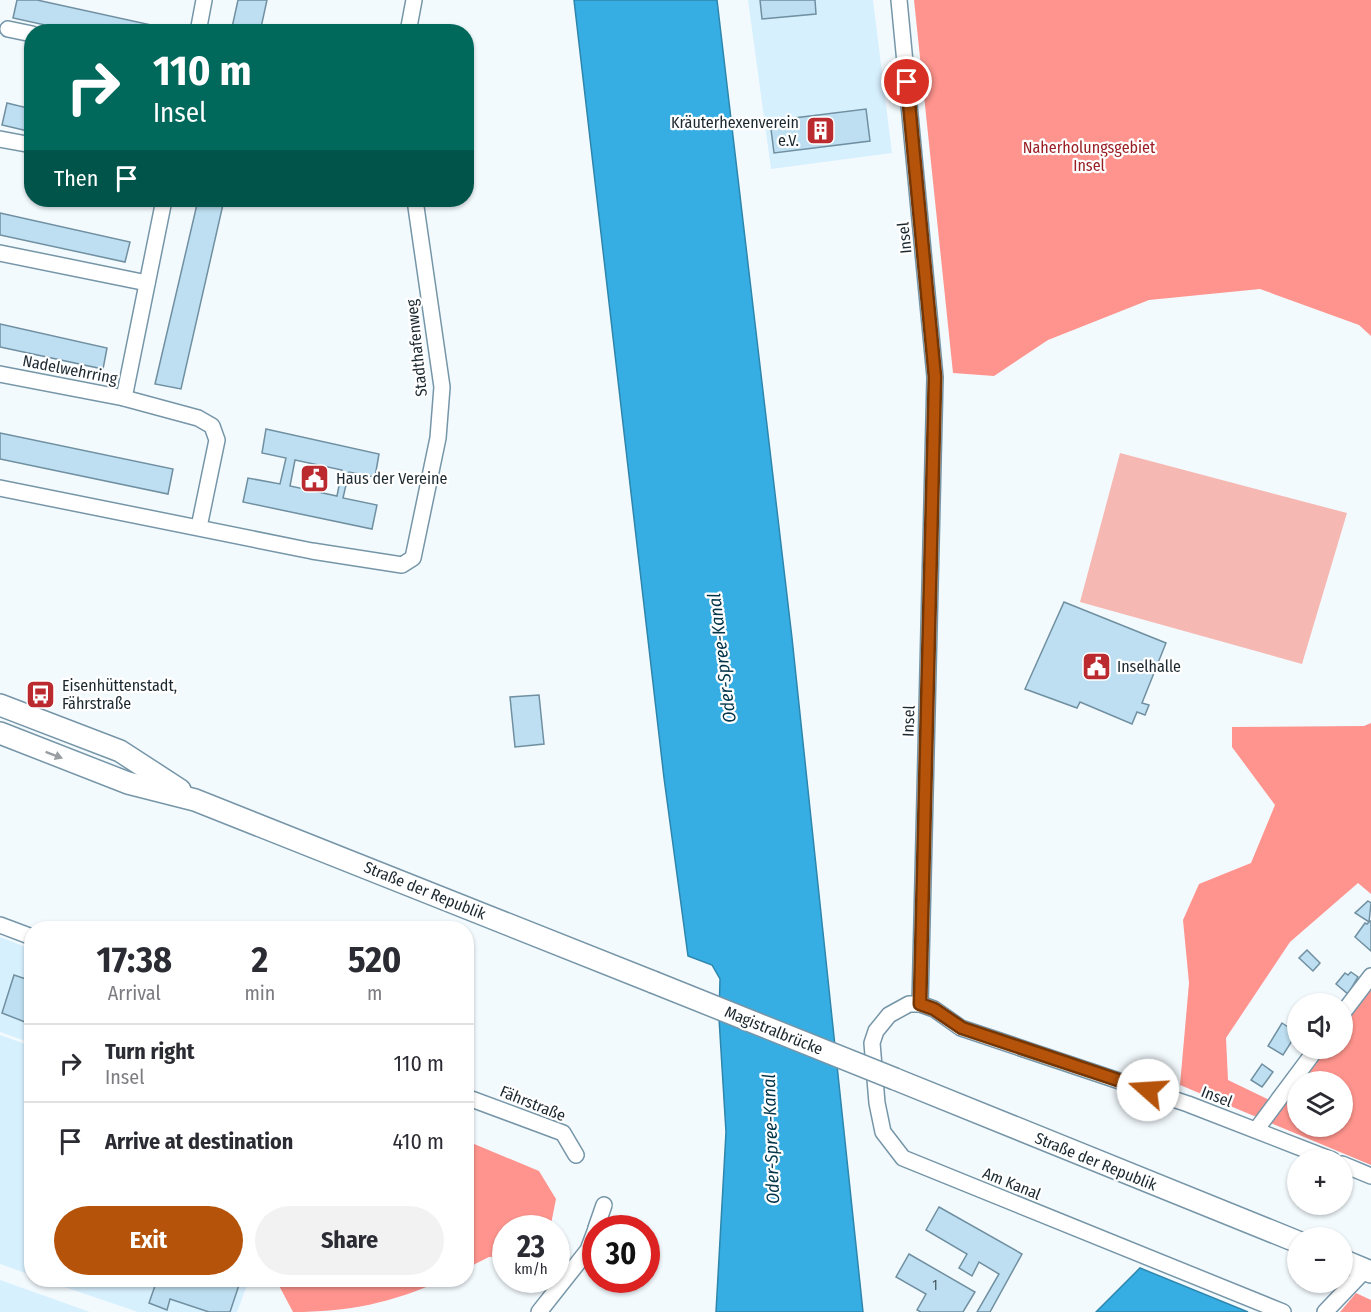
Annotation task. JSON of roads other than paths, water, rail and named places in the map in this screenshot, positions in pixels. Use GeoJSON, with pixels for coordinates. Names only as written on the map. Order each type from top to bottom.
{"type":"FeatureCollection","features":[{"type":"Feature","properties":{"kind":"main road","name":"Straße der Republik"},"geometry":{"type":"LineString","coordinates":[[0,705],[120,751],[195,800]]}},
{"type":"Feature","properties":{"kind":"main road","name":"Straße der Republik"},"geometry":{"type":"LineString","coordinates":[[0,733],[128,783],[195,800],[653,982]]}},
{"type":"Feature","properties":{"kind":"main road","name":"Magistralbrücke"},"geometry":{"type":"LineString","coordinates":[[653,982],[895,1079]]}},
{"type":"Feature","properties":{"kind":"main road","name":"Straße der Republik"},"geometry":{"type":"LineString","coordinates":[[895,1079],[1287,1238]]}},
{"type":"Feature","properties":{"kind":"main road"},"geometry":{"type":"LineString","coordinates":[[1353,1265],[1368,1271]]}},
{"type":"Feature","properties":{"kind":"street"},"geometry":{"type":"LineString","coordinates":[[200,24],[204,0]]}},
{"type":"Feature","properties":{"kind":"street"},"geometry":{"type":"LineString","coordinates":[[410,24],[414,0]]}},
{"type":"Feature","properties":{"kind":"street","name":"Insel"},"geometry":{"type":"LineString","coordinates":[[899,0],[935,377],[920,1004],[934,1009],[962,1028],[1169,1097],[1304,1149]]}},
{"type":"Feature","properties":{"kind":"street"},"geometry":{"type":"LineString","coordinates":[[8,29],[24,32]]}},
{"type":"Feature","properties":{"kind":"street"},"geometry":{"type":"LineString","coordinates":[[0,139],[24,144]]}},
{"type":"Feature","properties":{"kind":"street","name":"Nadelwehrring"},"geometry":{"type":"LineString","coordinates":[[0,374],[124,398],[163,207]]}},
{"type":"Feature","properties":{"kind":"street","name":"Stadthafenweg"},"geometry":{"type":"LineString","coordinates":[[0,488],[312,552],[402,565],[413,558],[438,438],[442,387],[416,207]]}},
{"type":"Feature","properties":{"kind":"street"},"geometry":{"type":"LineString","coordinates":[[0,253],[147,283]]}},
{"type":"Feature","properties":{"kind":"street"},"geometry":{"type":"LineString","coordinates":[[124,398],[198,418],[212,426],[216,440],[199,527]]}},
{"type":"Feature","properties":{"kind":"street"},"geometry":{"type":"LineString","coordinates":[[0,925],[24,934]]}},
{"type":"Feature","properties":{"kind":"street"},"geometry":{"type":"LineString","coordinates":[[1353,1000],[1371,976]]}},
{"type":"Feature","properties":{"kind":"street","name":"Am Kanal"},"geometry":{"type":"LineString","coordinates":[[920,1004],[909,1004],[889,1015],[876,1031],[872,1043],[877,1103],[884,1132],[903,1158],[1283,1312]]}},
{"type":"Feature","properties":{"kind":"street"},"geometry":{"type":"LineString","coordinates":[[1256,1130],[1309,1059]]}},
{"type":"Feature","properties":{"kind":"street","name":"Fährstraße"},"geometry":{"type":"LineString","coordinates":[[474,1100],[563,1133],[576,1155]]}},
{"type":"Feature","properties":{"kind":"street"},"geometry":{"type":"LineString","coordinates":[[1353,1169],[1371,1176]]}},
{"type":"Feature","properties":{"kind":"street"},"geometry":{"type":"LineString","coordinates":[[601,1215],[604,1205]]}},
{"type":"Feature","properties":{"kind":"street"},"geometry":{"type":"LineString","coordinates":[[539,1312],[582,1258]]}},
{"type":"Feature","properties":{"kind":"street"},"geometry":{"type":"LineString","coordinates":[[1324,1312],[1368,1271]]}},
{"type":"Feature","properties":{"kind":"water","name":"Oder-Spree-Kanal"},"geometry":{"type":"Polygon","coordinates":[[[574,0],[717,0],[792,638],[863,1312],[716,1312],[726,1132],[719,1018],[720,979],[712,965],[688,956],[664,778],[574,0]]]}},
{"type":"Feature","properties":{"kind":"water"},"geometry":{"type":"Polygon","coordinates":[[[1140,1268],[1248,1312],[1096,1312],[1140,1268]]]}},
{"type":"Feature","properties":{"kind":"place","name":"Kräuterhexenverein e.V."},"geometry":{"type":"Point","coordinates":[820,131]}},
{"type":"Feature","properties":{"kind":"place","name":"Haus der Vereine"},"geometry":{"type":"Point","coordinates":[315,478]}},
{"type":"Feature","properties":{"kind":"place","name":"Inselhalle"},"geometry":{"type":"Point","coordinates":[1096,666]}},
{"type":"Feature","properties":{"kind":"place","name":"Eisenhüttenstadt, Fährstraße"},"geometry":{"type":"Point","coordinates":[41,694]}},
{"type":"Feature","properties":{"kind":"park label","name":"Naherholungsgebiet Insel"},"geometry":{"type":"Point","coordinates":[1089,156]}}]}
